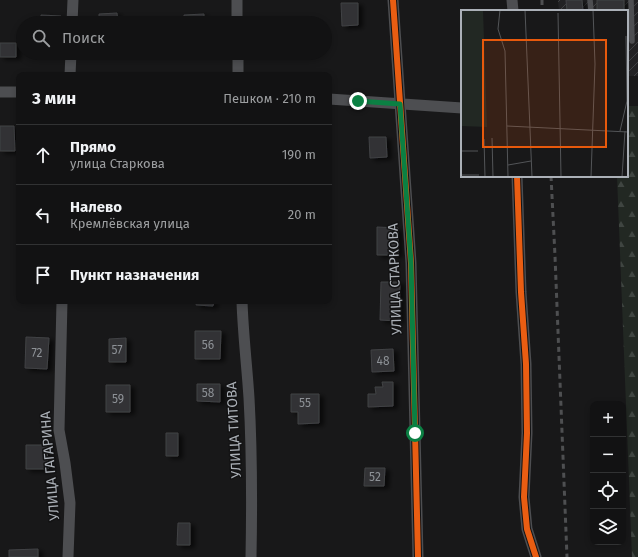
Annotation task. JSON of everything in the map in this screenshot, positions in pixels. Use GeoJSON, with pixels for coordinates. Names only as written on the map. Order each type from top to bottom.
{"type":"FeatureCollection","features":[{"type":"Feature","properties":{"kind":"street"},"geometry":{"type":"LineString","coordinates":[[72,16],[73,0]]}},
{"type":"Feature","properties":{"kind":"street"},"geometry":{"type":"LineString","coordinates":[[236,0],[237,16]]}},
{"type":"Feature","properties":{"kind":"street","name":"УЛИЦА СТАРКОВА"},"geometry":{"type":"LineString","coordinates":[[394,0],[411,263],[418,557]]}},
{"type":"Feature","properties":{"kind":"street"},"geometry":{"type":"LineString","coordinates":[[512,0],[513,10]]}},
{"type":"Feature","properties":{"kind":"street"},"geometry":{"type":"LineString","coordinates":[[70,72],[71,60]]}},
{"type":"Feature","properties":{"kind":"street"},"geometry":{"type":"LineString","coordinates":[[238,60],[238,72]]}},
{"type":"Feature","properties":{"kind":"street"},"geometry":{"type":"LineString","coordinates":[[0,92],[16,92]]}},
{"type":"Feature","properties":{"kind":"street"},"geometry":{"type":"LineString","coordinates":[[332,99],[461,108]]}},
{"type":"Feature","properties":{"kind":"street"},"geometry":{"type":"LineString","coordinates":[[517,177],[521,292],[526,364],[527,433],[524,497],[527,529],[536,557]]}},
{"type":"Feature","properties":{"kind":"street","name":"УЛИЦА ГАГАРИНА"},"geometry":{"type":"LineString","coordinates":[[62,304],[59,430],[70,503],[68,557]]}},
{"type":"Feature","properties":{"kind":"street","name":"УЛИЦА ТИТОВА"},"geometry":{"type":"LineString","coordinates":[[242,304],[252,475],[251,557]]}},
{"type":"Feature","properties":{"kind":"lane"},"geometry":{"type":"LineString","coordinates":[[590,0],[591,10]]}},
{"type":"Feature","properties":{"kind":"lane"},"geometry":{"type":"LineString","coordinates":[[631,0],[632,41]]}},
{"type":"Feature","properties":{"kind":"shaded area"},"geometry":{"type":"Polygon","coordinates":[[[558,0],[638,0],[638,76],[628,76],[628,10],[559,10],[558,0]]]}},
{"type":"Feature","properties":{"kind":"green space"},"geometry":{"type":"Polygon","coordinates":[[[628,106],[638,106],[638,557],[632,557],[617,177],[628,177],[628,106]]]}},
{"type":"Feature","properties":{"kind":"building"},"geometry":{"type":"Polygon","coordinates":[[[566,0],[582,0],[583,10],[567,10],[566,0]]]}},
{"type":"Feature","properties":{"kind":"building"},"geometry":{"type":"Polygon","coordinates":[[[597,0],[624,0],[624,10],[597,10],[597,0]]]}},
{"type":"Feature","properties":{"kind":"building"},"geometry":{"type":"Polygon","coordinates":[[[341,3],[358,3],[358,25],[342,26],[341,3]]]}},
{"type":"Feature","properties":{"kind":"building"},"geometry":{"type":"Polygon","coordinates":[[[117,13],[117,16],[99,16],[99,14],[117,13]]]}},
{"type":"Feature","properties":{"kind":"building"},"geometry":{"type":"Polygon","coordinates":[[[204,14],[204,16],[184,16],[204,14]]]}},
{"type":"Feature","properties":{"kind":"building"},"geometry":{"type":"Polygon","coordinates":[[[0,43],[16,43],[16,57],[0,57],[0,43]]]}},
{"type":"Feature","properties":{"kind":"building"},"geometry":{"type":"Polygon","coordinates":[[[0,126],[14,126],[15,151],[0,151],[0,126]]]}},
{"type":"Feature","properties":{"kind":"building"},"geometry":{"type":"Polygon","coordinates":[[[369,137],[386,137],[387,157],[370,158],[369,137]]]}},
{"type":"Feature","properties":{"kind":"building"},"geometry":{"type":"Polygon","coordinates":[[[377,227],[398,228],[398,255],[377,255],[377,227]]]}},
{"type":"Feature","properties":{"kind":"building"},"geometry":{"type":"Polygon","coordinates":[[[381,282],[400,282],[399,321],[380,320],[381,282]]]}},
{"type":"Feature","properties":{"kind":"building"},"geometry":{"type":"Polygon","coordinates":[[[196,304],[213,304],[213,306],[196,304]]]}},
{"type":"Feature","properties":{"kind":"building"},"geometry":{"type":"Polygon","coordinates":[[[195,331],[221,331],[220,359],[195,359],[195,331]]]}},
{"type":"Feature","properties":{"kind":"building"},"geometry":{"type":"Polygon","coordinates":[[[26,337],[49,338],[47,369],[25,368],[26,337]]]}},
{"type":"Feature","properties":{"kind":"building"},"geometry":{"type":"Polygon","coordinates":[[[126,338],[126,362],[109,362],[109,339],[126,338]]]}},
{"type":"Feature","properties":{"kind":"building"},"geometry":{"type":"Polygon","coordinates":[[[393,349],[394,371],[372,372],[371,350],[393,349]]]}},
{"type":"Feature","properties":{"kind":"building"},"geometry":{"type":"Polygon","coordinates":[[[382,382],[393,382],[393,406],[368,407],[368,394],[376,394],[375,387],[383,387],[382,382]]]}},
{"type":"Feature","properties":{"kind":"building"},"geometry":{"type":"Polygon","coordinates":[[[197,384],[220,384],[220,402],[197,401],[197,384]]]}},
{"type":"Feature","properties":{"kind":"building"},"geometry":{"type":"Polygon","coordinates":[[[106,385],[130,385],[130,412],[106,412],[106,385]]]}},
{"type":"Feature","properties":{"kind":"building"},"geometry":{"type":"Polygon","coordinates":[[[291,394],[319,394],[319,423],[298,424],[298,412],[291,412],[291,394]]]}},
{"type":"Feature","properties":{"kind":"building"},"geometry":{"type":"Polygon","coordinates":[[[166,433],[178,433],[178,456],[166,456],[166,433]]]}},
{"type":"Feature","properties":{"kind":"building"},"geometry":{"type":"Polygon","coordinates":[[[26,445],[47,445],[48,469],[26,469],[26,445]]]}},
{"type":"Feature","properties":{"kind":"building"},"geometry":{"type":"Polygon","coordinates":[[[365,468],[385,468],[384,486],[364,486],[365,468]]]}},
{"type":"Feature","properties":{"kind":"building"},"geometry":{"type":"Polygon","coordinates":[[[178,523],[190,523],[190,545],[177,545],[178,523]]]}},
{"type":"Feature","properties":{"kind":"building"},"geometry":{"type":"Polygon","coordinates":[[[38,549],[38,557],[9,557],[9,550],[38,549]]]}},
{"type":"Feature","properties":{"kind":"railway"},"geometry":{"type":"LineString","coordinates":[[542,0],[542,10]]}},
{"type":"Feature","properties":{"kind":"railway"},"geometry":{"type":"LineString","coordinates":[[551,177],[567,557]]}},
{"type":"Feature","properties":{"kind":"cycle path"},"geometry":{"type":"LineString","coordinates":[[393,0],[411,263],[418,557]]}},
{"type":"Feature","properties":{"kind":"cycle path"},"geometry":{"type":"LineString","coordinates":[[517,177],[521,292],[526,364],[527,433],[524,497],[527,529],[536,557]]}},
{"type":"Feature","properties":{"kind":"route"},"geometry":{"type":"LineString","coordinates":[[358,101],[400,104],[411,263],[415,433]]}}]}
